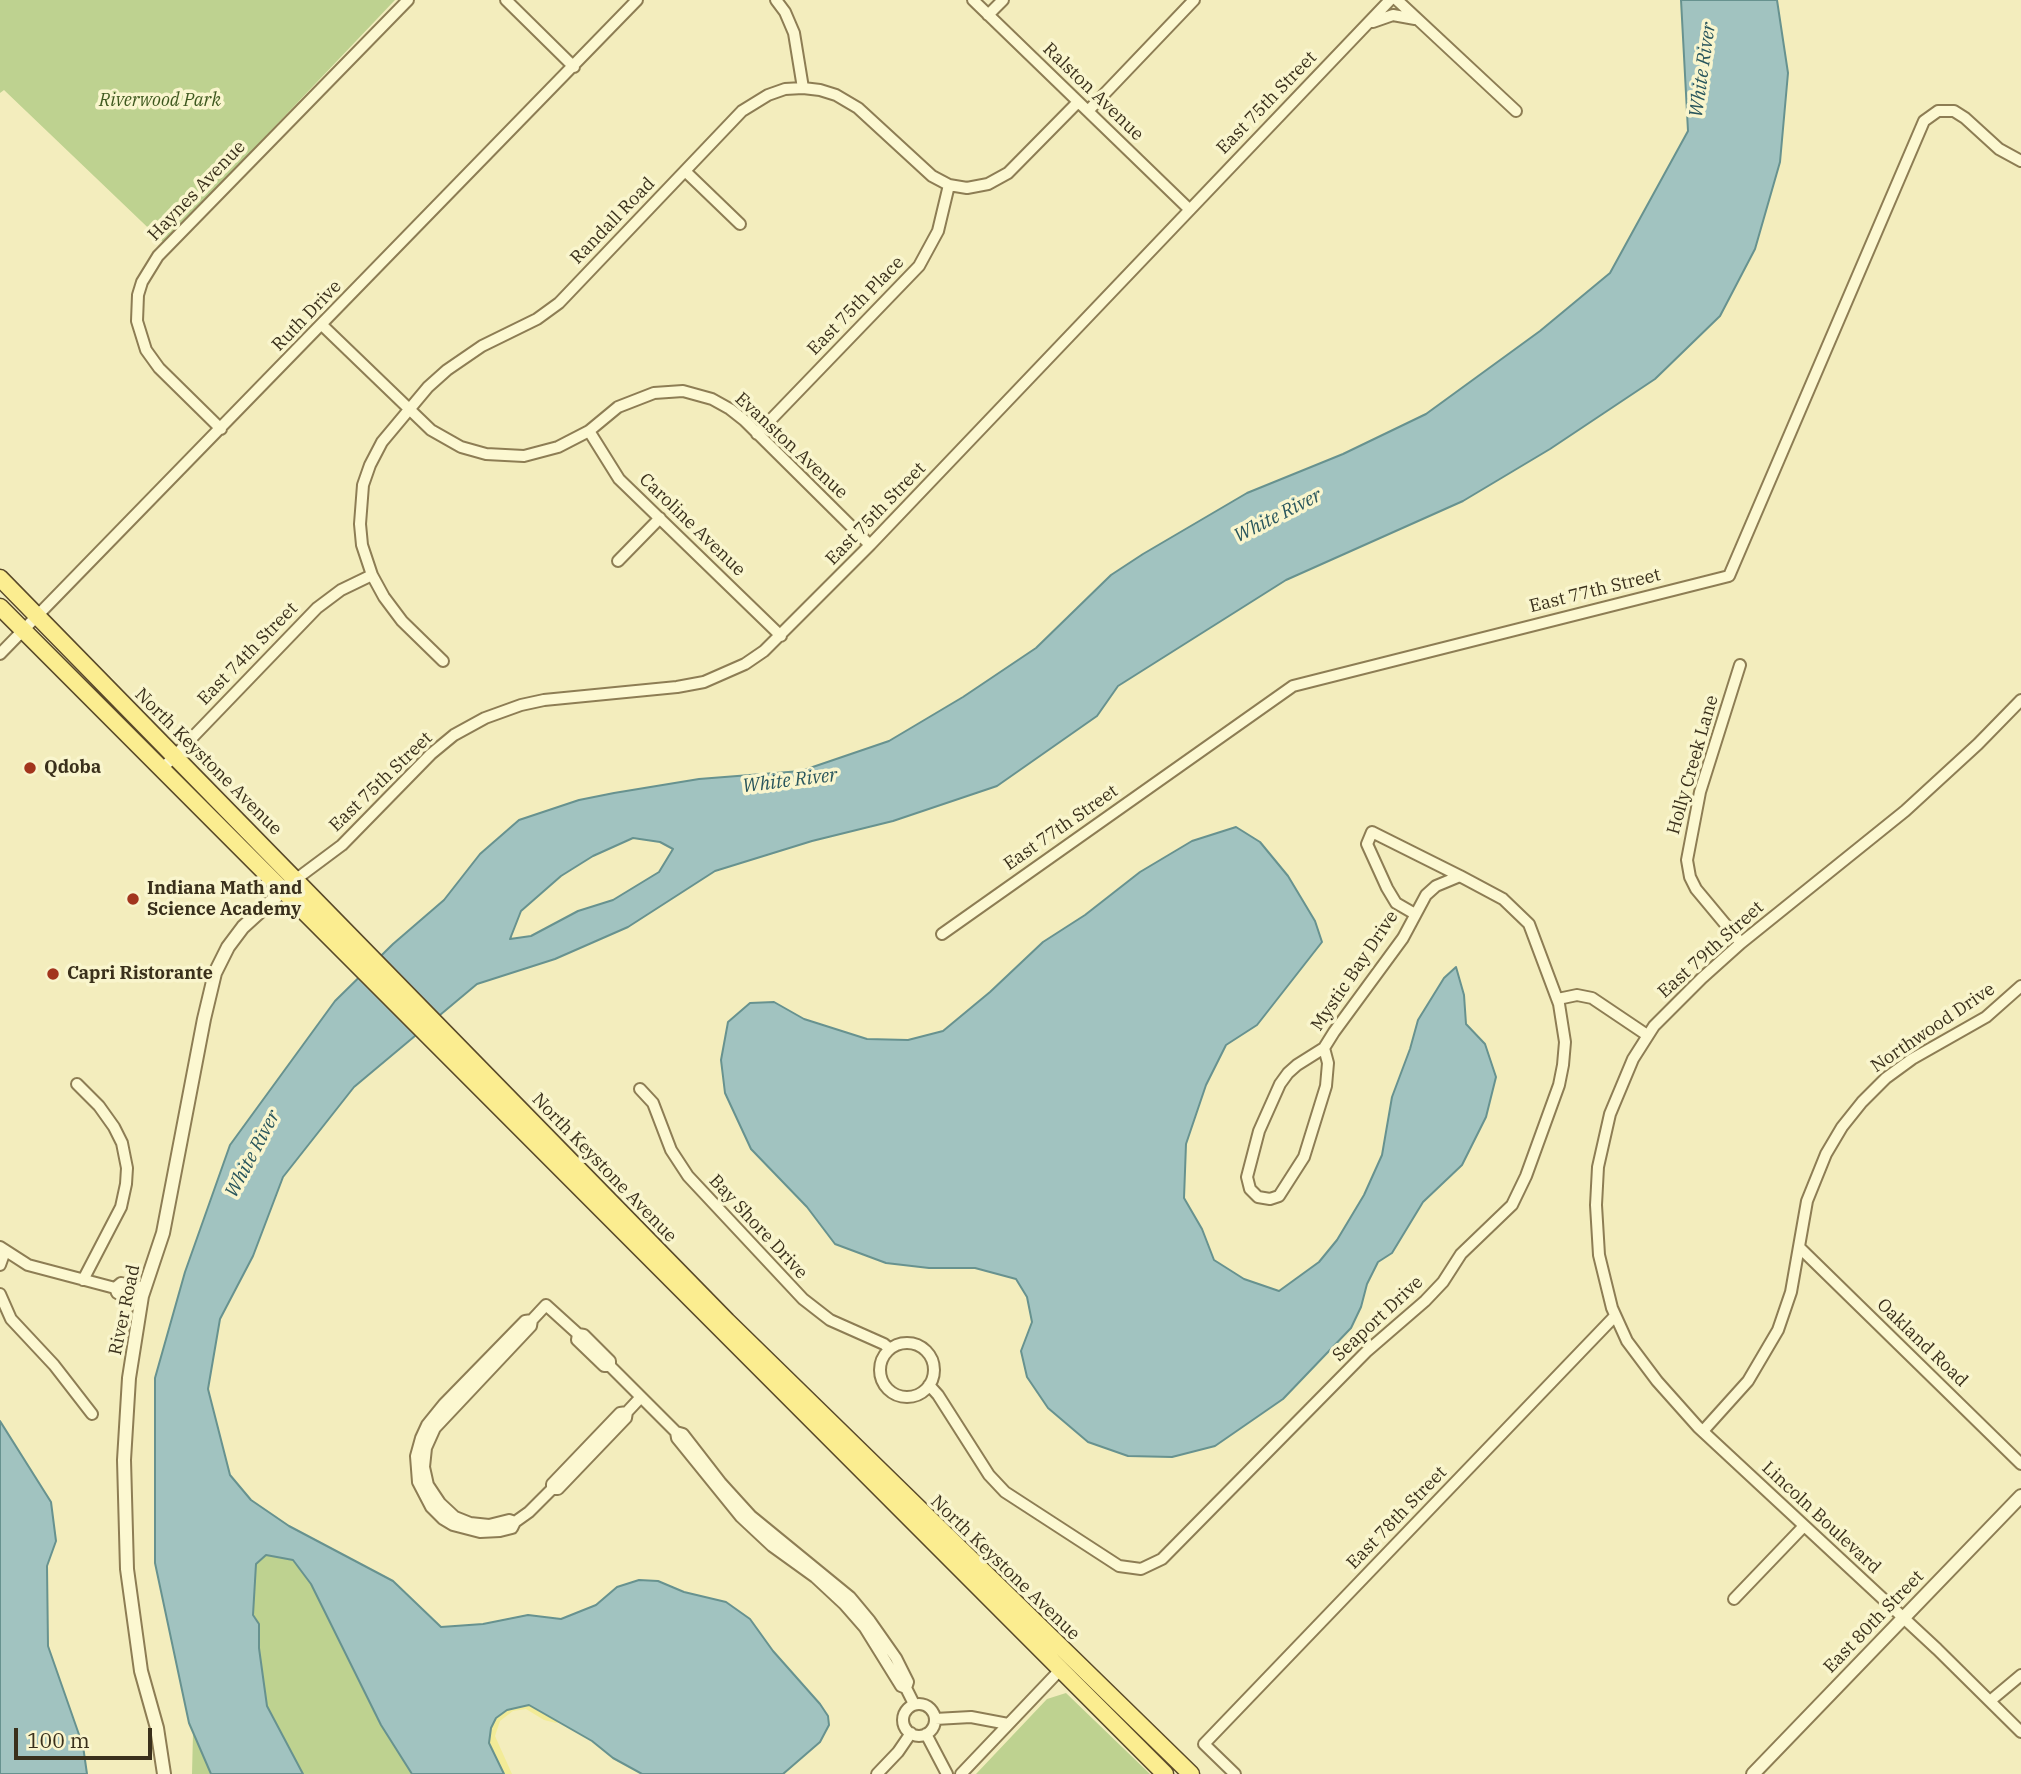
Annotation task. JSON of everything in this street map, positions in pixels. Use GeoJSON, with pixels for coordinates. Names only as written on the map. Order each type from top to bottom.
{"type":"FeatureCollection","features":[{"type":"Feature","properties":{"kind":"main road","name":"North Keystone Avenue"},"geometry":{"type":"LineString","coordinates":[[0,578],[175,756],[289,885],[1165,1774]]}},
{"type":"Feature","properties":{"kind":"main road","name":"North Keystone Avenue"},"geometry":{"type":"LineString","coordinates":[[0,607],[161,770],[289,885]]}},
{"type":"Feature","properties":{"kind":"main road","name":"North Keystone Avenue"},"geometry":{"type":"LineString","coordinates":[[526,1125],[1191,1774]]}},
{"type":"Feature","properties":{"kind":"street","name":"Haynes Avenue"},"geometry":{"type":"LineString","coordinates":[[220,429],[159,368],[146,350],[137,321],[138,295],[142,282],[158,256],[408,0]]}},
{"type":"Feature","properties":{"kind":"street"},"geometry":{"type":"LineString","coordinates":[[506,0],[573,67]]}},
{"type":"Feature","properties":{"kind":"street","name":"Ruth Drive"},"geometry":{"type":"LineString","coordinates":[[0,654],[637,0]]}},
{"type":"Feature","properties":{"kind":"street"},"geometry":{"type":"LineString","coordinates":[[776,0],[785,12],[794,33],[803,88]]}},
{"type":"Feature","properties":{"kind":"street","name":"Ralston Avenue"},"geometry":{"type":"LineString","coordinates":[[973,0],[1189,209]]}},
{"type":"Feature","properties":{"kind":"street"},"geometry":{"type":"LineString","coordinates":[[988,15],[1003,0]]}},
{"type":"Feature","properties":{"kind":"street"},"geometry":{"type":"LineString","coordinates":[[1088,111],[1194,0]]}},
{"type":"Feature","properties":{"kind":"street","name":"East 75th Street"},"geometry":{"type":"LineString","coordinates":[[289,885],[342,845],[431,754],[454,735],[485,718],[521,705],[544,701],[704,682],[745,664],[781,636],[1390,0]]}},
{"type":"Feature","properties":{"kind":"street"},"geometry":{"type":"LineString","coordinates":[[1397,0],[1516,111]]}},
{"type":"Feature","properties":{"kind":"street"},"geometry":{"type":"LineString","coordinates":[[1359,32],[1374,22],[1393,15],[1418,20]]}},
{"type":"Feature","properties":{"kind":"street","name":"Randall Road"},"geometry":{"type":"LineString","coordinates":[[443,661],[397,615],[384,597],[372,575],[362,545],[360,524],[363,485],[382,442],[408,409],[447,370],[468,355],[537,319],[559,303],[742,111],[785,89],[803,88],[832,93],[855,106],[930,175],[949,185]]}},
{"type":"Feature","properties":{"kind":"street"},"geometry":{"type":"LineString","coordinates":[[949,185],[975,187],[1000,178],[1078,102]]}},
{"type":"Feature","properties":{"kind":"street","name":"East 77th Street"},"geometry":{"type":"LineString","coordinates":[[942,934],[1293,686],[1729,576],[1924,121],[1933,113],[1942,110],[1959,113],[1999,149],[2021,161]]}},
{"type":"Feature","properties":{"kind":"street"},"geometry":{"type":"LineString","coordinates":[[685,171],[740,224]]}},
{"type":"Feature","properties":{"kind":"street","name":"East 75th Place"},"geometry":{"type":"LineString","coordinates":[[757,434],[919,266],[938,232],[949,185]]}},
{"type":"Feature","properties":{"kind":"street","name":"Evanston Avenue"},"geometry":{"type":"LineString","coordinates":[[322,325],[424,424],[445,439],[473,451],[516,456],[566,444],[618,407],[637,397],[654,393],[696,393],[716,401],[737,414],[870,545]]}},
{"type":"Feature","properties":{"kind":"street","name":"Caroline Avenue"},"geometry":{"type":"LineString","coordinates":[[589,430],[620,479],[781,636]]}},
{"type":"Feature","properties":{"kind":"street"},"geometry":{"type":"LineString","coordinates":[[618,561],[660,518]]}},
{"type":"Feature","properties":{"kind":"street","name":"East 74th Street"},"geometry":{"type":"LineString","coordinates":[[161,770],[317,608],[341,590],[372,575]]}},
{"type":"Feature","properties":{"kind":"street","name":"Holly Creek Lane"},"geometry":{"type":"LineString","coordinates":[[1740,664],[1700,792],[1687,860],[1690,877],[1696,889],[1741,943]]}},
{"type":"Feature","properties":{"kind":"street","name":"East 79th Street"},"geometry":{"type":"LineString","coordinates":[[1615,1316],[1599,1255],[1596,1216],[1598,1167],[1615,1098],[1647,1035],[1679,1000],[1741,943],[1905,811],[2021,700]]}},
{"type":"Feature","properties":{"kind":"street","name":"Mystic Bay Drive"},"geometry":{"type":"LineString","coordinates":[[1415,914],[1399,906],[1391,897],[1367,844],[1372,832],[1503,899],[1529,925],[1558,999]]}},
{"type":"Feature","properties":{"kind":"street","name":"Mystic Bay Drive"},"geometry":{"type":"LineString","coordinates":[[1324,1048],[1403,938],[1426,895],[1436,886],[1460,876]]}},
{"type":"Feature","properties":{"kind":"street","name":"River Road"},"geometry":{"type":"LineString","coordinates":[[164,1774],[157,1728],[141,1671],[135,1635],[124,1514],[129,1378],[141,1302],[163,1233],[215,973],[237,934],[289,885]]}},
{"type":"Feature","properties":{"kind":"street","name":"Northwood Drive"},"geometry":{"type":"LineString","coordinates":[[1703,1431],[1745,1386],[1770,1347],[1788,1302],[1805,1209],[1814,1181],[1831,1145],[1855,1110],[1880,1083],[1898,1069],[1977,1023],[1996,1010],[2021,986]]}},
{"type":"Feature","properties":{"kind":"street"},"geometry":{"type":"LineString","coordinates":[[1558,999],[1577,995],[1592,998],[1647,1035]]}},
{"type":"Feature","properties":{"kind":"street","name":"Seaport Drive"},"geometry":{"type":"LineString","coordinates":[[929,1385],[999,1487],[1115,1564],[1137,1569],[1154,1564],[1162,1559],[1366,1352],[1431,1295],[1461,1254],[1512,1205],[1526,1176],[1562,1071],[1565,1042],[1558,999]]}},
{"type":"Feature","properties":{"kind":"street"},"geometry":{"type":"LineString","coordinates":[[1324,1048],[1328,1063],[1326,1086],[1304,1157],[1279,1196],[1261,1198],[1250,1189],[1247,1177],[1259,1131],[1280,1084],[1288,1073],[1324,1048]]}},
{"type":"Feature","properties":{"kind":"street"},"geometry":{"type":"LineString","coordinates":[[77,1084],[99,1106],[114,1127],[121,1141],[127,1168],[121,1207],[83,1280]]}},
{"type":"Feature","properties":{"kind":"street","name":"Bay Shore Drive"},"geometry":{"type":"LineString","coordinates":[[640,1089],[653,1103],[671,1150],[688,1177],[803,1299],[830,1320],[890,1349],[906,1344],[918,1346],[930,1357],[933,1369],[929,1385]]}},
{"type":"Feature","properties":{"kind":"street","name":"Oakland Road"},"geometry":{"type":"LineString","coordinates":[[1799,1247],[2021,1464]]}},
{"type":"Feature","properties":{"kind":"street"},"geometry":{"type":"LineString","coordinates":[[0,1265],[3,1249],[28,1265],[115,1288],[117,1293],[141,1302]]}},
{"type":"Feature","properties":{"kind":"street"},"geometry":{"type":"LineString","coordinates":[[115,1288],[121,1283],[144,1289]]}},
{"type":"Feature","properties":{"kind":"street"},"geometry":{"type":"LineString","coordinates":[[0,1294],[13,1322],[54,1365],[92,1414]]}},
{"type":"Feature","properties":{"kind":"street"},"geometry":{"type":"LineString","coordinates":[[641,1397],[627,1412],[620,1413],[552,1484],[552,1489],[529,1512],[514,1522],[512,1528],[474,1532],[453,1525],[427,1501],[418,1482],[416,1456],[427,1425],[525,1321],[532,1320],[546,1305],[578,1334],[584,1335],[610,1361],[610,1366],[641,1397],[676,1432],[677,1438],[732,1508],[772,1546],[809,1572],[844,1604],[865,1628],[914,1704]]}},
{"type":"Feature","properties":{"kind":"street","name":"Lincoln Boulevard"},"geometry":{"type":"LineString","coordinates":[[1615,1316],[1646,1367],[1669,1396],[1703,1431],[2021,1732]]}},
{"type":"Feature","properties":{"kind":"street","name":"East 78th Street"},"geometry":{"type":"LineString","coordinates":[[1235,1774],[1204,1744],[1615,1316]]}},
{"type":"Feature","properties":{"kind":"street"},"geometry":{"type":"LineString","coordinates":[[890,1349],[880,1369],[881,1378],[888,1389],[899,1396],[908,1397],[920,1393],[929,1385]]}},
{"type":"Feature","properties":{"kind":"street","name":"East 80th Street"},"geometry":{"type":"LineString","coordinates":[[1754,1774],[2021,1496]]}},
{"type":"Feature","properties":{"kind":"street"},"geometry":{"type":"LineString","coordinates":[[1734,1599],[1804,1526]]}},
{"type":"Feature","properties":{"kind":"street"},"geometry":{"type":"LineString","coordinates":[[961,1774],[1060,1670]]}},
{"type":"Feature","properties":{"kind":"street"},"geometry":{"type":"LineString","coordinates":[[1990,1701],[2021,1675]]}},
{"type":"Feature","properties":{"kind":"street"},"geometry":{"type":"LineString","coordinates":[[914,1704],[924,1704],[930,1707],[935,1719],[932,1729],[918,1736],[906,1728],[903,1717],[906,1710],[914,1704]]}},
{"type":"Feature","properties":{"kind":"street"},"geometry":{"type":"LineString","coordinates":[[935,1719],[971,1717],[1009,1724]]}},
{"type":"Feature","properties":{"kind":"street"},"geometry":{"type":"LineString","coordinates":[[877,1774],[893,1758],[911,1733]]}},
{"type":"Feature","properties":{"kind":"street"},"geometry":{"type":"LineString","coordinates":[[926,1734],[947,1774]]}},
{"type":"Feature","properties":{"kind":"green space","name":"Riverwood Park"},"geometry":{"type":"Polygon","coordinates":[[[0,0],[395,0],[164,243],[4,90],[0,93],[0,0]]]}},
{"type":"Feature","properties":{"kind":"green space"},"geometry":{"type":"Polygon","coordinates":[[[266,1554],[293,1560],[311,1584],[381,1725],[412,1774],[303,1774],[267,1706],[259,1648],[259,1624],[253,1615],[256,1564],[266,1554]]]}},
{"type":"Feature","properties":{"kind":"green space"},"geometry":{"type":"Polygon","coordinates":[[[1066,1693],[1150,1774],[976,1774],[1047,1699],[1066,1693]]]}},
{"type":"Feature","properties":{"kind":"green space"},"geometry":{"type":"Polygon","coordinates":[[[193,1733],[211,1774],[192,1774],[193,1733]]]}},
{"type":"Feature","properties":{"kind":"sand"},"geometry":{"type":"Polygon","coordinates":[[[523,1701],[562,1720],[556,1723],[544,1720],[526,1709],[513,1711],[500,1721],[495,1736],[512,1774],[503,1774],[488,1741],[490,1723],[496,1716],[523,1701]]]}},
{"type":"Feature","properties":{"kind":"water","name":"White River"},"geometry":{"type":"Polygon","coordinates":[[[1681,0],[1777,0],[1788,73],[1780,162],[1755,249],[1720,316],[1655,379],[1550,449],[1463,501],[1286,580],[1118,686],[1097,716],[997,786],[893,821],[812,841],[715,871],[628,927],[555,959],[477,984],[354,1087],[283,1177],[253,1256],[220,1319],[208,1389],[230,1475],[251,1500],[289,1526],[393,1581],[441,1627],[483,1624],[528,1615],[561,1619],[596,1605],[617,1587],[639,1580],[658,1581],[684,1592],[726,1602],[750,1619],[773,1651],[820,1704],[828,1716],[829,1725],[820,1742],[783,1774],[642,1774],[613,1758],[592,1741],[529,1705],[507,1710],[496,1718],[491,1728],[489,1743],[504,1774],[412,1774],[381,1725],[311,1584],[293,1560],[266,1555],[256,1564],[253,1615],[259,1624],[259,1648],[267,1706],[303,1774],[211,1774],[189,1723],[155,1563],[155,1378],[185,1272],[230,1145],[335,1001],[393,944],[444,900],[480,854],[519,820],[579,800],[614,793],[699,779],[801,771],[889,741],[963,697],[1036,648],[1111,575],[1143,554],[1247,493],[1343,454],[1426,414],[1540,331],[1610,273],[1688,131],[1681,0]],[[633,838],[593,856],[561,876],[521,911],[510,939],[531,936],[578,911],[613,900],[659,872],[673,849],[660,842],[633,838]]]}},
{"type":"Feature","properties":{"kind":"water"},"geometry":{"type":"Polygon","coordinates":[[[1236,827],[1260,842],[1288,876],[1315,921],[1322,942],[1257,1025],[1226,1045],[1206,1085],[1186,1144],[1184,1198],[1202,1229],[1214,1260],[1244,1279],[1279,1291],[1319,1262],[1337,1240],[1364,1195],[1382,1155],[1392,1097],[1418,1020],[1444,978],[1456,967],[1464,995],[1466,1024],[1485,1044],[1496,1077],[1486,1117],[1462,1165],[1423,1202],[1392,1253],[1378,1262],[1351,1328],[1283,1399],[1215,1446],[1172,1457],[1128,1456],[1088,1442],[1048,1408],[1027,1377],[1021,1351],[1032,1322],[1027,1297],[1016,1279],[975,1268],[929,1268],[886,1263],[835,1244],[807,1207],[751,1149],[725,1093],[721,1060],[728,1022],[750,1003],[774,1002],[804,1019],[867,1039],[908,1040],[943,1031],[990,992],[1043,942],[1085,915],[1140,872],[1192,841],[1236,827]]]}},
{"type":"Feature","properties":{"kind":"water"},"geometry":{"type":"Polygon","coordinates":[[[0,1421],[51,1502],[56,1541],[47,1566],[48,1646],[83,1746],[87,1774],[0,1774],[0,1421]]]}},
{"type":"Feature","properties":{"kind":"place","name":"Qdoba"},"geometry":{"type":"Point","coordinates":[30,768]}},
{"type":"Feature","properties":{"kind":"place","name":"Indiana Math and Science Academy"},"geometry":{"type":"Point","coordinates":[133,899]}},
{"type":"Feature","properties":{"kind":"place","name":"Capri Ristorante"},"geometry":{"type":"Point","coordinates":[53,974]}}]}
